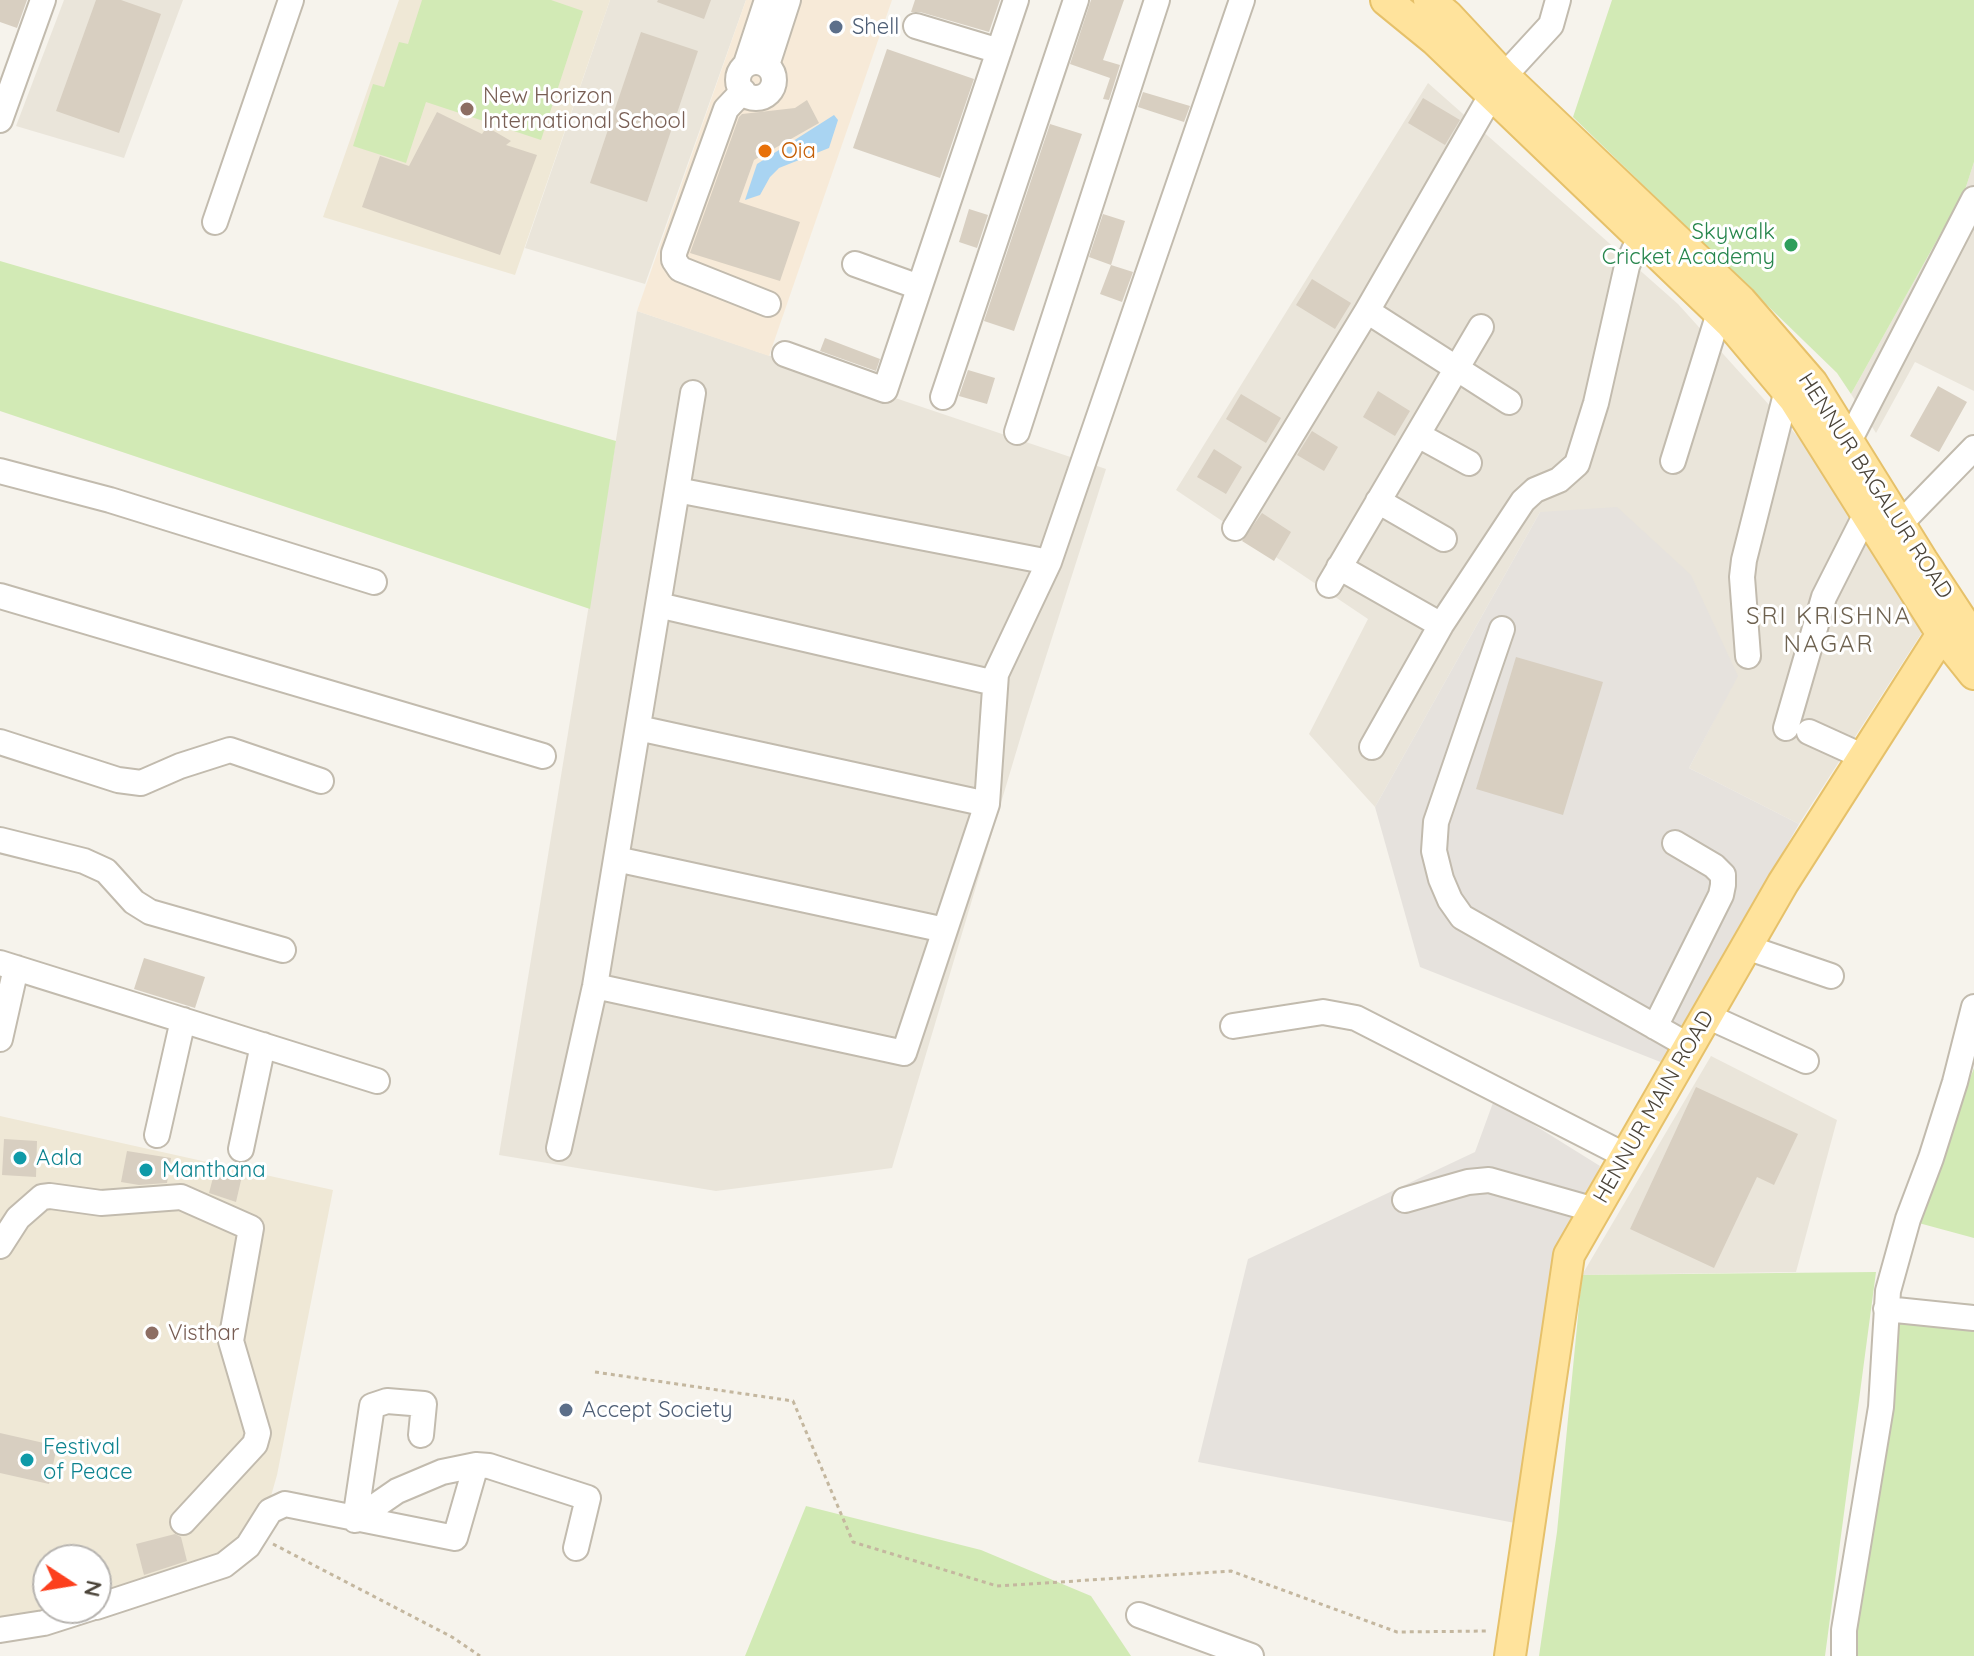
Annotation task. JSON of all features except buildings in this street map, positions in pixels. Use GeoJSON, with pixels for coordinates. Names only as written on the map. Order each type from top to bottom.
{"type":"FeatureCollection","features":[{"type":"Feature","properties":{"kind":"main road","name":"HENNUR BAGALUR ROAD"},"geometry":{"type":"LineString","coordinates":[[1386,0],[1498,85],[1647,228],[1787,390],[1866,514],[1959,631]]}},
{"type":"Feature","properties":{"kind":"main road","name":"HENNUR BAGALUR ROAD"},"geometry":{"type":"LineString","coordinates":[[1444,5],[1498,85]]}},
{"type":"Feature","properties":{"kind":"main road","name":"HENNUR BAGALUR ROAD"},"geometry":{"type":"LineString","coordinates":[[1647,228],[1741,301],[1812,383],[1900,524],[1959,631],[1974,674]]}},
{"type":"Feature","properties":{"kind":"main road","name":"HENNUR MAIN ROAD"},"geometry":{"type":"LineString","coordinates":[[1512,1644],[1569,1255],[1783,883],[1864,757],[1959,631]]}},
{"type":"Feature","properties":{"kind":"street"},"geometry":{"type":"LineString","coordinates":[[0,120],[43,0]]}},
{"type":"Feature","properties":{"kind":"street"},"geometry":{"type":"LineString","coordinates":[[215,222],[291,0]]}},
{"type":"Feature","properties":{"kind":"street"},"geometry":{"type":"LineString","coordinates":[[757,65],[767,0]]}},
{"type":"Feature","properties":{"kind":"street"},"geometry":{"type":"LineString","coordinates":[[768,304],[680,269],[674,260],[726,109],[743,91],[739,80],[757,65],[788,0]]}},
{"type":"Feature","properties":{"kind":"street"},"geometry":{"type":"LineString","coordinates":[[785,354],[885,390],[1016,0]]}},
{"type":"Feature","properties":{"kind":"street"},"geometry":{"type":"LineString","coordinates":[[943,397],[1076,0]]}},
{"type":"Feature","properties":{"kind":"street"},"geometry":{"type":"LineString","coordinates":[[1017,432],[1157,0]]}},
{"type":"Feature","properties":{"kind":"street"},"geometry":{"type":"LineString","coordinates":[[595,986],[904,1053],[987,804],[996,674],[1049,562],[1242,0]]}},
{"type":"Feature","properties":{"kind":"street"},"geometry":{"type":"LineString","coordinates":[[1235,528],[1367,311],[1498,85],[1551,25],[1558,0]]}},
{"type":"Feature","properties":{"kind":"street"},"geometry":{"type":"LineString","coordinates":[[916,26],[999,51]]}},
{"type":"Feature","properties":{"kind":"street"},"geometry":{"type":"LineString","coordinates":[[1849,441],[1974,199]]}},
{"type":"Feature","properties":{"kind":"street"},"geometry":{"type":"LineString","coordinates":[[1372,747],[1441,625],[1523,501],[1535,490],[1570,473],[1577,464],[1596,403],[1627,266],[1647,228]]}},
{"type":"Feature","properties":{"kind":"street"},"geometry":{"type":"LineString","coordinates":[[855,264],[919,287]]}},
{"type":"Feature","properties":{"kind":"street"},"geometry":{"type":"LineString","coordinates":[[1367,311],[1509,402]]}},
{"type":"Feature","properties":{"kind":"street"},"geometry":{"type":"LineString","coordinates":[[1673,461],[1719,313]]}},
{"type":"Feature","properties":{"kind":"street"},"geometry":{"type":"LineString","coordinates":[[1441,625],[1334,576],[1481,327]]}},
{"type":"Feature","properties":{"kind":"street"},"geometry":{"type":"LineString","coordinates":[[1748,656],[1742,577],[1744,560],[1787,390]]}},
{"type":"Feature","properties":{"kind":"street"},"geometry":{"type":"LineString","coordinates":[[559,1148],[595,986],[693,393]]}},
{"type":"Feature","properties":{"kind":"street"},"geometry":{"type":"LineString","coordinates":[[1418,435],[1469,463]]}},
{"type":"Feature","properties":{"kind":"street"},"geometry":{"type":"LineString","coordinates":[[1900,524],[1974,448]]}},
{"type":"Feature","properties":{"kind":"street"},"geometry":{"type":"LineString","coordinates":[[0,471],[110,500],[374,582]]}},
{"type":"Feature","properties":{"kind":"street"},"geometry":{"type":"LineString","coordinates":[[677,490],[1049,562]]}},
{"type":"Feature","properties":{"kind":"street"},"geometry":{"type":"LineString","coordinates":[[1378,501],[1444,539]]}},
{"type":"Feature","properties":{"kind":"street"},"geometry":{"type":"LineString","coordinates":[[1864,757],[1798,730],[1824,597],[1866,514]]}},
{"type":"Feature","properties":{"kind":"street"},"geometry":{"type":"LineString","coordinates":[[0,596],[543,756]]}},
{"type":"Feature","properties":{"kind":"street"},"geometry":{"type":"LineString","coordinates":[[658,605],[995,683]]}},
{"type":"Feature","properties":{"kind":"street"},"geometry":{"type":"LineString","coordinates":[[1502,629],[1436,822],[1434,851],[1450,900],[1462,917],[1689,1046]]}},
{"type":"Feature","properties":{"kind":"street"},"geometry":{"type":"LineString","coordinates":[[638,728],[987,804]]}},
{"type":"Feature","properties":{"kind":"street"},"geometry":{"type":"LineString","coordinates":[[0,742],[118,780],[141,783],[230,750],[321,781]]}},
{"type":"Feature","properties":{"kind":"street"},"geometry":{"type":"LineString","coordinates":[[0,840],[84,861],[106,871],[134,902],[150,912],[283,950]]}},
{"type":"Feature","properties":{"kind":"street"},"geometry":{"type":"LineString","coordinates":[[1655,1027],[1721,895],[1723,885],[1723,875],[1714,866],[1675,843]]}},
{"type":"Feature","properties":{"kind":"street"},"geometry":{"type":"LineString","coordinates":[[616,859],[945,930]]}},
{"type":"Feature","properties":{"kind":"street"},"geometry":{"type":"LineString","coordinates":[[1746,947],[1831,976]]}},
{"type":"Feature","properties":{"kind":"street"},"geometry":{"type":"LineString","coordinates":[[0,1039],[8,966],[377,1081]]}},
{"type":"Feature","properties":{"kind":"street"},"geometry":{"type":"LineString","coordinates":[[1844,1656],[1844,1630],[1879,1422],[1886,1309],[1896,1259],[1931,1158],[1974,1007]]}},
{"type":"Feature","properties":{"kind":"street"},"geometry":{"type":"LineString","coordinates":[[1233,1026],[1323,1012],[1356,1018],[1626,1156]]}},
{"type":"Feature","properties":{"kind":"street"},"geometry":{"type":"LineString","coordinates":[[1707,1016],[1806,1061]]}},
{"type":"Feature","properties":{"kind":"street"},"geometry":{"type":"LineString","coordinates":[[157,1135],[183,1020]]}},
{"type":"Feature","properties":{"kind":"street"},"geometry":{"type":"LineString","coordinates":[[241,1149],[263,1045]]}},
{"type":"Feature","properties":{"kind":"street"},"geometry":{"type":"LineString","coordinates":[[1405,1200],[1468,1182],[1489,1180],[1595,1210]]}},
{"type":"Feature","properties":{"kind":"street"},"geometry":{"type":"LineString","coordinates":[[0,1246],[18,1218],[42,1197],[50,1196],[101,1203],[181,1197],[251,1228],[231,1341],[258,1433],[255,1444],[183,1522]]}},
{"type":"Feature","properties":{"kind":"street"},"geometry":{"type":"LineString","coordinates":[[1886,1309],[1974,1318]]}},
{"type":"Feature","properties":{"kind":"street"},"geometry":{"type":"LineString","coordinates":[[355,1520],[372,1406],[387,1401],[424,1404],[421,1435]]}},
{"type":"Feature","properties":{"kind":"street"},"geometry":{"type":"LineString","coordinates":[[355,1520],[397,1491],[442,1472],[476,1465],[489,1466],[588,1498],[576,1548]]}},
{"type":"Feature","properties":{"kind":"street"},"geometry":{"type":"LineString","coordinates":[[112,1601],[224,1565],[248,1546],[270,1511],[285,1504],[455,1538],[476,1465]]}},
{"type":"Feature","properties":{"kind":"street"},"geometry":{"type":"LineString","coordinates":[[1139,1615],[1251,1656]]}},
{"type":"Feature","properties":{"kind":"street"},"geometry":{"type":"LineString","coordinates":[[0,1630],[38,1624]]}},
{"type":"Feature","properties":{"kind":"path"},"geometry":{"type":"LineString","coordinates":[[595,1372],[793,1401],[853,1542],[997,1586],[1231,1571],[1397,1632],[1512,1644]]}},
{"type":"Feature","properties":{"kind":"path"},"geometry":{"type":"LineString","coordinates":[[255,1534],[452,1637],[480,1656]]}},
{"type":"Feature","properties":{"kind":"shaded area"},"geometry":{"type":"Polygon","coordinates":[[[64,0],[183,0],[124,158],[16,126],[64,0]]]}},
{"type":"Feature","properties":{"kind":"shaded area","name":"New Horizon International School"},"geometry":{"type":"Polygon","coordinates":[[[399,0],[610,0],[515,275],[323,217],[399,0]]]}},
{"type":"Feature","properties":{"kind":"shaded area"},"geometry":{"type":"Polygon","coordinates":[[[610,0],[746,0],[645,284],[525,248],[610,0]]]}},
{"type":"Feature","properties":{"kind":"shaded area"},"geometry":{"type":"Polygon","coordinates":[[[746,0],[892,0],[769,356],[637,311],[746,0]]]}},
{"type":"Feature","properties":{"kind":"shaded area"},"geometry":{"type":"Polygon","coordinates":[[[1428,83],[1678,304],[1799,438],[1923,631],[1799,824],[1689,768],[1737,676],[1540,512],[1375,807],[1309,734],[1368,619],[1176,490],[1428,83]]]}},
{"type":"Feature","properties":{"kind":"shaded area"},"geometry":{"type":"Polygon","coordinates":[[[1974,162],[1974,391],[1915,362],[1876,433],[1851,394],[1965,190],[1974,162]]]}},
{"type":"Feature","properties":{"kind":"shaded area"},"geometry":{"type":"Polygon","coordinates":[[[637,311],[1106,469],[1026,719],[892,1168],[716,1191],[499,1155],[637,311]]]}},
{"type":"Feature","properties":{"kind":"shaded area"},"geometry":{"type":"Polygon","coordinates":[[[1617,507],[1691,575],[1738,676],[1689,768],[1799,824],[1663,1063],[1420,967],[1375,807],[1540,512],[1617,507]]]}},
{"type":"Feature","properties":{"kind":"shaded area"},"geometry":{"type":"Polygon","coordinates":[[[1711,1056],[1837,1120],[1796,1272],[1582,1275],[1711,1056]]]}},
{"type":"Feature","properties":{"kind":"shaded area"},"geometry":{"type":"Polygon","coordinates":[[[1494,1100],[1600,1166],[1554,1271],[1515,1523],[1198,1462],[1248,1259],[1475,1152],[1494,1100]]]}},
{"type":"Feature","properties":{"kind":"shaded area","name":"Visthar"},"geometry":{"type":"Polygon","coordinates":[[[0,1116],[333,1190],[277,1475],[267,1510],[218,1560],[112,1597],[112,1544],[32,1544],[32,1617],[0,1624],[0,1116]]]}},
{"type":"Feature","properties":{"kind":"green space"},"geometry":{"type":"Polygon","coordinates":[[[422,0],[551,0],[583,11],[541,140],[426,102],[406,163],[353,146],[373,84],[384,87],[399,42],[408,44],[422,0]]]}},
{"type":"Feature","properties":{"kind":"green space","name":"Skywalk Cricket Academy"},"geometry":{"type":"Polygon","coordinates":[[[1612,0],[1974,0],[1974,162],[1965,190],[1851,394],[1837,373],[1573,117],[1612,0]]]}},
{"type":"Feature","properties":{"kind":"green space"},"geometry":{"type":"Polygon","coordinates":[[[0,261],[616,441],[590,609],[0,411],[0,261]]]}},
{"type":"Feature","properties":{"kind":"green space"},"geometry":{"type":"Polygon","coordinates":[[[1974,1068],[1974,1238],[1915,1222],[1974,1068]]]}},
{"type":"Feature","properties":{"kind":"green space"},"geometry":{"type":"Polygon","coordinates":[[[1876,1272],[1825,1656],[1539,1656],[1557,1532],[1582,1275],[1876,1272]]]}},
{"type":"Feature","properties":{"kind":"green space"},"geometry":{"type":"Polygon","coordinates":[[[1896,1299],[1974,1304],[1974,1656],[1848,1656],[1896,1299]]]}},
{"type":"Feature","properties":{"kind":"green space"},"geometry":{"type":"Polygon","coordinates":[[[806,1506],[981,1550],[1091,1596],[1131,1656],[745,1656],[806,1506]]]}},
{"type":"Feature","properties":{"kind":"water"},"geometry":{"type":"Polygon","coordinates":[[[834,115],[838,120],[829,148],[779,168],[760,195],[745,200],[757,164],[834,115]]]}},
{"type":"Feature","properties":{"kind":"place","name":"Shell"},"geometry":{"type":"Point","coordinates":[836,27]}},
{"type":"Feature","properties":{"kind":"place","name":"New Horizon International School"},"geometry":{"type":"Point","coordinates":[467,109]}},
{"type":"Feature","properties":{"kind":"place","name":"Oia"},"geometry":{"type":"Point","coordinates":[765,151]}},
{"type":"Feature","properties":{"kind":"place","name":"Skywalk Cricket Academy"},"geometry":{"type":"Point","coordinates":[1791,245]}},
{"type":"Feature","properties":{"kind":"place","name":"Aala"},"geometry":{"type":"Point","coordinates":[20,1158]}},
{"type":"Feature","properties":{"kind":"place","name":"Manthana"},"geometry":{"type":"Point","coordinates":[146,1170]}},
{"type":"Feature","properties":{"kind":"place","name":"Visthar"},"geometry":{"type":"Point","coordinates":[152,1333]}},
{"type":"Feature","properties":{"kind":"place","name":"Accept Society"},"geometry":{"type":"Point","coordinates":[566,1410]}},
{"type":"Feature","properties":{"kind":"place","name":"Festival of Peace"},"geometry":{"type":"Point","coordinates":[27,1460]}},
{"type":"Feature","properties":{"kind":"district","name":"SRI KRISHNA NAGAR"},"geometry":{"type":"Point","coordinates":[1829,631]}}]}
